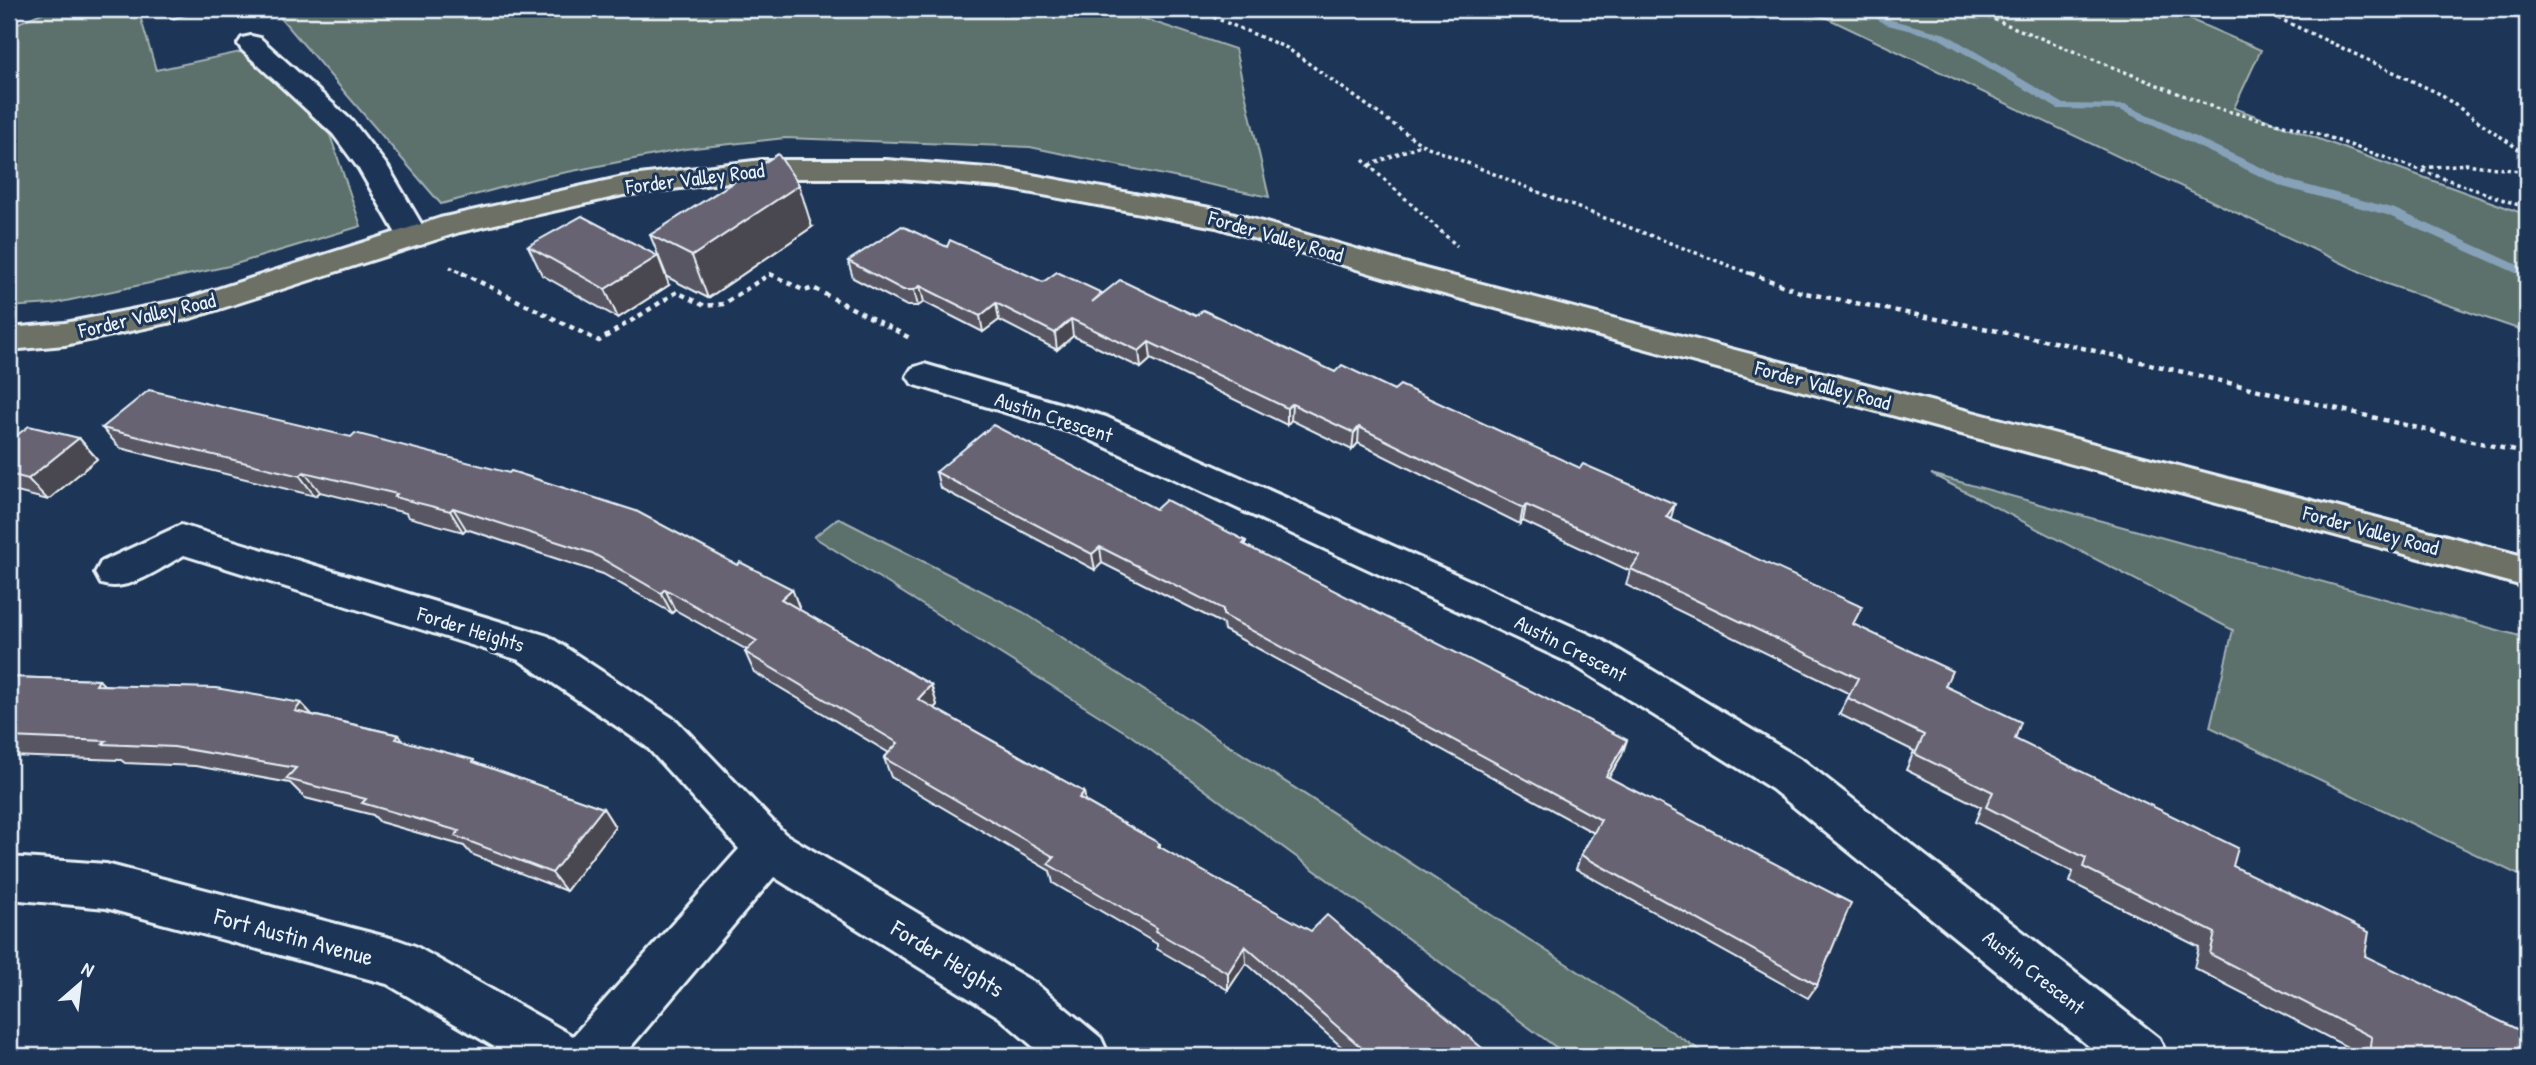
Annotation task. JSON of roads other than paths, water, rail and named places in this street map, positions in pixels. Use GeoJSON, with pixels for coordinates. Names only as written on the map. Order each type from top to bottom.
{"type":"FeatureCollection","features":[{"type":"Feature","properties":{"kind":"main road","name":"Forder Valley Road"},"geometry":{"type":"LineString","coordinates":[[9,339],[65,334],[191,308],[451,225],[623,186],[762,169],[886,169],[1000,178],[1221,219],[1414,276],[2527,572]]}},
{"type":"Feature","properties":{"kind":"street"},"geometry":{"type":"LineString","coordinates":[[251,44],[343,128],[373,167],[413,237]]}},
{"type":"Feature","properties":{"kind":"street","name":"Austin Crescent"},"geometry":{"type":"LineString","coordinates":[[924,376],[1093,426],[1587,652],[1788,775],[2141,1056]]}},
{"type":"Feature","properties":{"kind":"street","name":"Forder Heights"},"geometry":{"type":"LineString","coordinates":[[115,573],[181,540],[533,648],[662,734],[769,849],[1017,1000],[1083,1056]]}},
{"type":"Feature","properties":{"kind":"street"},"geometry":{"type":"LineString","coordinates":[[590,1056],[769,849]]}},
{"type":"Feature","properties":{"kind":"street","name":"Fort Austin Avenue"},"geometry":{"type":"LineString","coordinates":[[9,878],[106,886],[398,963],[558,1056]]}},
{"type":"Feature","properties":{"kind":"waterway"},"geometry":{"type":"LineString","coordinates":[[1869,9],[1888,22],[1942,36],[2062,107],[2122,107],[2287,184],[2391,212],[2527,274]]}}]}
